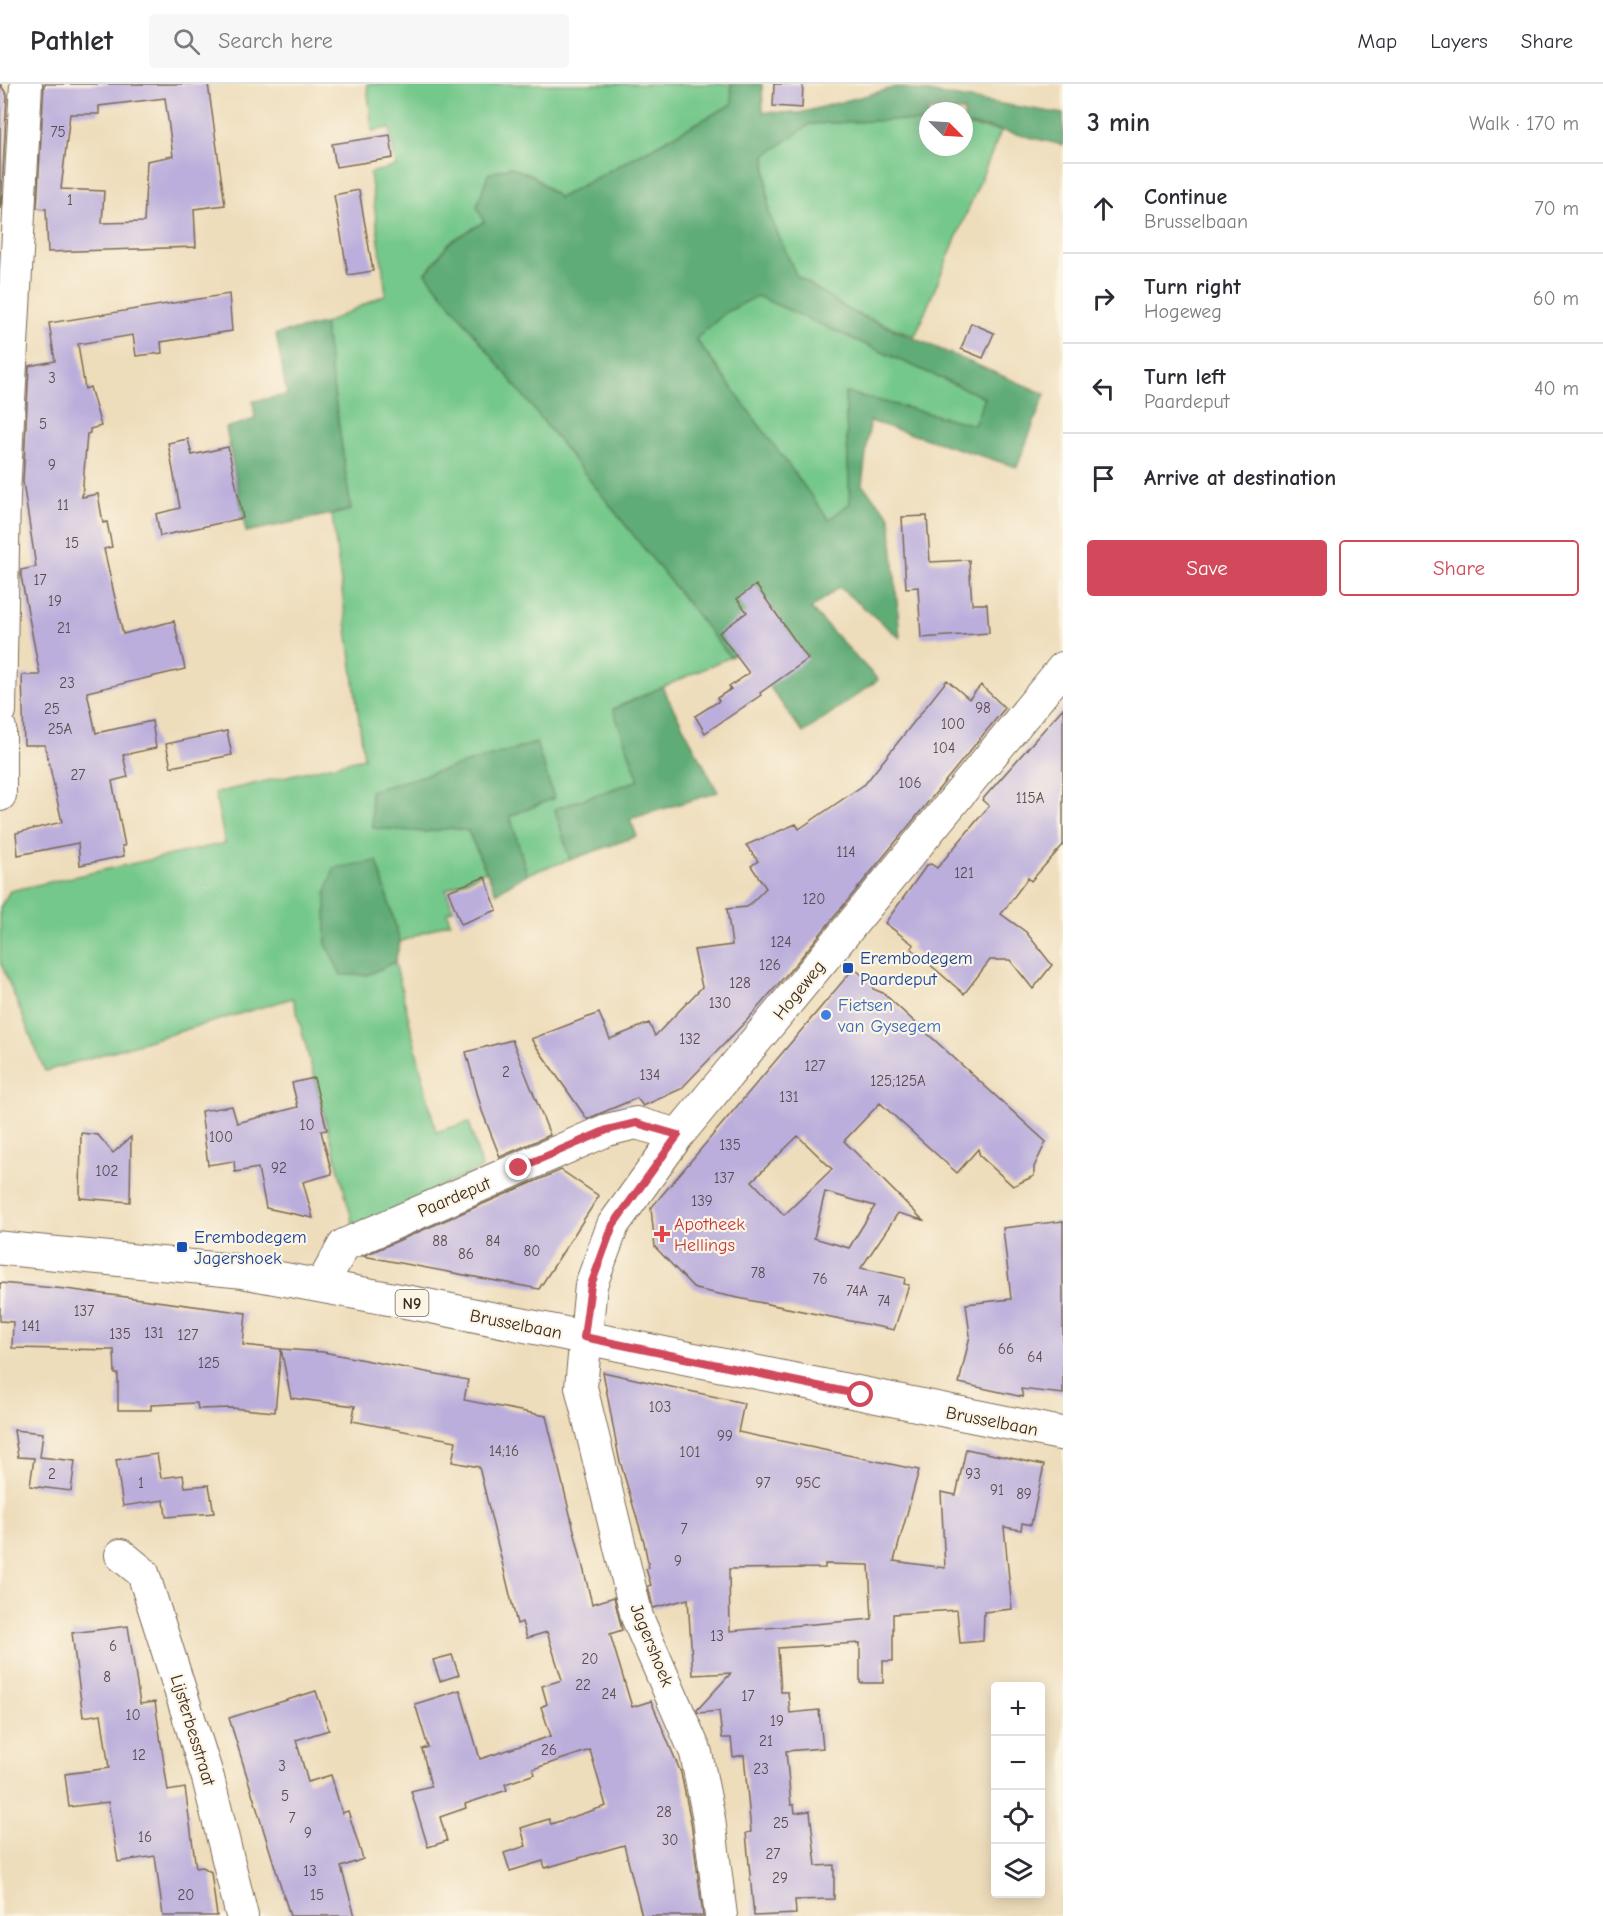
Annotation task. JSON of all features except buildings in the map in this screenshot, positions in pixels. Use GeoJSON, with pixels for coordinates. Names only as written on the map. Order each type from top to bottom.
{"type":"FeatureCollection","features":[{"type":"Feature","properties":{"kind":"main road","name":"Brusselbaan"},"geometry":{"type":"LineString","coordinates":[[0,1248],[239,1271],[584,1337],[1063,1434]]}},
{"type":"Feature","properties":{"kind":"street"},"geometry":{"type":"LineString","coordinates":[[0,711],[4,494],[26,84]]}},
{"type":"Feature","properties":{"kind":"street","name":"Hogeweg"},"geometry":{"type":"LineString","coordinates":[[584,1337],[591,1285],[613,1225],[678,1135],[1063,668]]}},
{"type":"Feature","properties":{"kind":"street"},"geometry":{"type":"LineString","coordinates":[[0,728],[0,795]]}},
{"type":"Feature","properties":{"kind":"street","name":"Paardeput"},"geometry":{"type":"LineString","coordinates":[[321,1286],[344,1245],[607,1130],[636,1123],[678,1135]]}},
{"type":"Feature","properties":{"kind":"street","name":"Jagershoek"},"geometry":{"type":"LineString","coordinates":[[584,1337],[581,1387],[637,1617],[696,1753],[709,1819],[721,1916]]}},
{"type":"Feature","properties":{"kind":"street","name":"Lijsterbesstraat"},"geometry":{"type":"LineString","coordinates":[[121,1555],[143,1573],[208,1778],[242,1916]]}},
{"type":"Feature","properties":{"kind":"green space"},"geometry":{"type":"Polygon","coordinates":[[[367,84],[731,84],[733,104],[559,198],[533,176],[510,167],[488,174],[484,222],[450,242],[426,273],[730,657],[614,709],[639,780],[555,809],[570,860],[527,874],[510,816],[554,798],[536,743],[524,748],[425,832],[451,828],[468,831],[486,871],[446,890],[453,910],[447,912],[450,922],[400,942],[377,861],[367,975],[395,962],[436,1132],[469,1122],[482,1168],[354,1227],[293,998],[45,1071],[0,961],[0,907],[10,891],[225,843],[215,793],[364,758],[332,515],[351,510],[324,324],[386,294],[370,173],[396,166],[390,128],[372,131],[367,84]]]}},
{"type":"Feature","properties":{"kind":"green space"},"geometry":{"type":"Polygon","coordinates":[[[731,84],[762,84],[763,112],[800,113],[897,87],[1063,114],[1063,145],[973,126],[973,102],[919,102],[919,122],[894,120],[810,124],[765,156],[769,214],[796,275],[850,311],[1045,394],[1017,467],[870,421],[862,485],[890,516],[900,638],[839,587],[811,609],[878,680],[803,733],[743,650],[730,657],[426,273],[450,242],[484,222],[477,206],[488,174],[510,167],[533,176],[559,198],[732,104],[731,84]],[[757,296],[725,313],[696,339],[829,520],[850,503],[845,392],[974,425],[985,398],[757,296]]]}},
{"type":"Feature","properties":{"kind":"green space"},"geometry":{"type":"Polygon","coordinates":[[[894,120],[919,122],[919,156],[973,156],[973,126],[1001,131],[915,336],[850,311],[796,275],[769,214],[765,156],[810,124],[894,120]]]}},
{"type":"Feature","properties":{"kind":"green space"},"geometry":{"type":"Polygon","coordinates":[[[757,295],[985,398],[974,425],[845,392],[850,503],[828,520],[695,339],[725,313],[757,295]]]}},
{"type":"Feature","properties":{"kind":"green space"},"geometry":{"type":"Polygon","coordinates":[[[324,324],[351,510],[246,532],[226,428],[255,419],[253,401],[287,395],[276,334],[324,324]]]}},
{"type":"Feature","properties":{"kind":"green space"},"geometry":{"type":"Polygon","coordinates":[[[662,687],[718,792],[630,819],[637,836],[570,860],[555,809],[639,780],[613,709],[662,687]]]}},
{"type":"Feature","properties":{"kind":"green space"},"geometry":{"type":"Polygon","coordinates":[[[536,743],[554,798],[510,816],[527,874],[496,893],[468,831],[451,828],[425,832],[373,828],[370,791],[536,743]]]}},
{"type":"Feature","properties":{"kind":"green space"},"geometry":{"type":"Polygon","coordinates":[[[377,861],[400,942],[395,962],[367,975],[341,975],[326,944],[326,892],[334,868],[377,861]]]}},
{"type":"Feature","properties":{"kind":"place","name":"Erembodegem Paardeput"},"geometry":{"type":"Point","coordinates":[848,968]}},
{"type":"Feature","properties":{"kind":"place","name":"Fietsen van Gysegem"},"geometry":{"type":"Point","coordinates":[826,1015]}},
{"type":"Feature","properties":{"kind":"place","name":"Apotheek Hellings"},"geometry":{"type":"Point","coordinates":[662,1234]}},
{"type":"Feature","properties":{"kind":"place","name":"Erembodegem Jagershoek"},"geometry":{"type":"Point","coordinates":[182,1247]}},
{"type":"Feature","properties":{"kind":"route"},"geometry":{"type":"LineString","coordinates":[[519,1168],[607,1130],[636,1123],[678,1135],[613,1225],[591,1285],[584,1337],[861,1395]]}}]}
